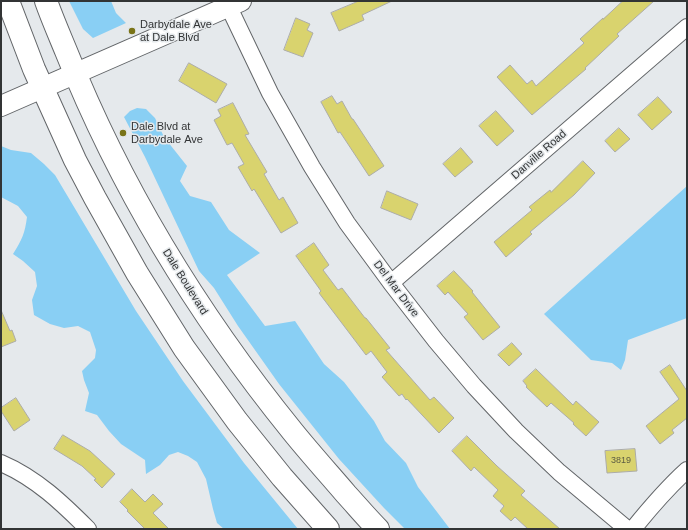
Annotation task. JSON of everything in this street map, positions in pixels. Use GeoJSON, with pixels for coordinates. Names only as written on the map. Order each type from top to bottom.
{"type":"FeatureCollection","features":[{"type":"Feature","properties":{"kind":"main road"},"geometry":{"type":"LineString","coordinates":[[8,1],[42,89],[75,160],[137,273],[184,348],[237,421],[282,477],[328,529]]}},
{"type":"Feature","properties":{"kind":"main road","name":"Dale Boulevard"},"geometry":{"type":"LineString","coordinates":[[46,1],[75,74],[104,138],[136,201],[174,266],[217,331],[263,395],[316,459],[378,529]]}},
{"type":"Feature","properties":{"kind":"street"},"geometry":{"type":"LineString","coordinates":[[1,106],[232,3]]}},
{"type":"Feature","properties":{"kind":"street","name":"Del Mar Drive"},"geometry":{"type":"LineString","coordinates":[[232,3],[270,93],[312,167],[347,223],[391,283],[445,352],[516,431],[559,472],[627,529]]}},
{"type":"Feature","properties":{"kind":"street","name":"Danville Road"},"geometry":{"type":"LineString","coordinates":[[391,283],[687,27]]}},
{"type":"Feature","properties":{"kind":"street"},"geometry":{"type":"LineString","coordinates":[[1,463],[42,486],[66,506],[88,529]]}},
{"type":"Feature","properties":{"kind":"street"},"geometry":{"type":"LineString","coordinates":[[633,529],[651,507],[687,470]]}},
{"type":"Feature","properties":{"kind":"shaded area"},"geometry":{"type":"Polygon","coordinates":[[[69,1],[111,1],[116,13],[126,23],[93,38],[83,29],[69,1]]]}},
{"type":"Feature","properties":{"kind":"shaded area"},"geometry":{"type":"Polygon","coordinates":[[[137,108],[146,109],[155,118],[164,137],[187,166],[180,181],[190,196],[211,202],[229,230],[260,253],[227,275],[265,326],[295,321],[324,364],[344,382],[374,421],[385,441],[406,463],[418,487],[450,529],[405,529],[339,459],[279,384],[238,326],[214,288],[199,271],[145,157],[124,117],[130,111],[137,108]]]}},
{"type":"Feature","properties":{"kind":"shaded area"},"geometry":{"type":"Polygon","coordinates":[[[1,146],[11,150],[31,153],[55,175],[136,311],[183,381],[244,463],[298,529],[224,529],[217,523],[206,479],[197,462],[178,452],[169,455],[160,465],[146,474],[145,460],[121,444],[97,415],[85,411],[89,393],[82,371],[95,358],[96,350],[90,332],[78,326],[64,328],[50,324],[34,315],[32,300],[37,286],[35,272],[13,254],[23,236],[27,217],[18,206],[1,197],[1,146]]]}},
{"type":"Feature","properties":{"kind":"shaded area"},"geometry":{"type":"Polygon","coordinates":[[[687,186],[687,318],[628,340],[625,360],[621,370],[612,363],[591,360],[544,314],[687,186]]]}},
{"type":"Feature","properties":{"kind":"building"},"geometry":{"type":"Polygon","coordinates":[[[359,1],[392,1],[362,15],[364,20],[339,31],[331,13],[359,1]]]}},
{"type":"Feature","properties":{"kind":"building"},"geometry":{"type":"Polygon","coordinates":[[[623,1],[654,1],[617,34],[619,36],[585,68],[586,69],[532,115],[497,77],[510,65],[527,84],[532,80],[536,86],[584,43],[580,39],[623,1]]]}},
{"type":"Feature","properties":{"kind":"building"},"geometry":{"type":"Polygon","coordinates":[[[296,18],[310,24],[307,30],[313,33],[303,57],[284,50],[296,18]]]}},
{"type":"Feature","properties":{"kind":"building"},"geometry":{"type":"Polygon","coordinates":[[[189,63],[227,84],[216,103],[179,81],[189,63]]]}},
{"type":"Feature","properties":{"kind":"building"},"geometry":{"type":"Polygon","coordinates":[[[332,96],[337,104],[342,101],[352,119],[384,166],[369,176],[340,132],[338,133],[321,102],[332,96]]]}},
{"type":"Feature","properties":{"kind":"building"},"geometry":{"type":"Polygon","coordinates":[[[658,97],[672,112],[652,130],[638,115],[658,97]]]}},
{"type":"Feature","properties":{"kind":"building"},"geometry":{"type":"Polygon","coordinates":[[[233,103],[249,134],[245,135],[267,172],[264,174],[279,200],[283,197],[298,223],[281,233],[254,189],[252,191],[238,167],[244,164],[232,143],[227,145],[214,120],[221,116],[218,110],[233,103]]]}},
{"type":"Feature","properties":{"kind":"building"},"geometry":{"type":"Polygon","coordinates":[[[496,111],[514,131],[497,146],[479,126],[496,111]]]}},
{"type":"Feature","properties":{"kind":"building"},"geometry":{"type":"Polygon","coordinates":[[[619,128],[630,139],[615,152],[605,141],[619,128]]]}},
{"type":"Feature","properties":{"kind":"building"},"geometry":{"type":"Polygon","coordinates":[[[461,148],[473,162],[455,177],[443,164],[461,148]]]}},
{"type":"Feature","properties":{"kind":"building"},"geometry":{"type":"Polygon","coordinates":[[[583,161],[595,173],[574,195],[530,232],[532,234],[506,257],[494,242],[532,210],[529,207],[550,190],[551,192],[583,161]]]}},
{"type":"Feature","properties":{"kind":"building"},"geometry":{"type":"Polygon","coordinates":[[[387,191],[418,204],[411,220],[381,208],[387,191]]]}},
{"type":"Feature","properties":{"kind":"building"},"geometry":{"type":"Polygon","coordinates":[[[314,243],[329,265],[323,270],[338,290],[342,288],[390,348],[386,350],[430,400],[434,397],[454,418],[439,433],[407,399],[406,400],[402,394],[399,396],[382,377],[387,372],[371,351],[366,355],[319,293],[321,291],[296,256],[314,243]]]}},
{"type":"Feature","properties":{"kind":"building"},"geometry":{"type":"Polygon","coordinates":[[[454,271],[473,291],[472,292],[500,327],[483,340],[464,317],[468,314],[448,292],[445,295],[437,286],[454,271]]]}},
{"type":"Feature","properties":{"kind":"building"},"geometry":{"type":"Polygon","coordinates":[[[1,310],[16,341],[1,347],[1,310]]]}},
{"type":"Feature","properties":{"kind":"building"},"geometry":{"type":"Polygon","coordinates":[[[512,343],[522,354],[509,366],[498,355],[512,343]]]}},
{"type":"Feature","properties":{"kind":"building"},"geometry":{"type":"Polygon","coordinates":[[[670,365],[687,391],[687,418],[672,430],[674,433],[660,444],[646,426],[679,399],[660,372],[670,365]]]}},
{"type":"Feature","properties":{"kind":"building"},"geometry":{"type":"Polygon","coordinates":[[[536,369],[573,405],[576,401],[599,422],[586,436],[573,424],[574,423],[551,403],[547,407],[526,387],[527,386],[523,381],[536,369]]]}},
{"type":"Feature","properties":{"kind":"building"},"geometry":{"type":"Polygon","coordinates":[[[16,398],[30,420],[14,431],[1,411],[1,408],[16,398]]]}},
{"type":"Feature","properties":{"kind":"building"},"geometry":{"type":"Polygon","coordinates":[[[63,435],[90,451],[115,474],[102,488],[94,480],[96,479],[82,466],[54,449],[63,435]]]}},
{"type":"Feature","properties":{"kind":"building"},"geometry":{"type":"Polygon","coordinates":[[[467,436],[525,491],[521,495],[560,529],[528,529],[515,517],[511,521],[500,511],[504,506],[493,496],[498,490],[474,467],[471,471],[452,451],[467,436]]]}},
{"type":"Feature","properties":{"kind":"building"},"geometry":{"type":"Polygon","coordinates":[[[635,449],[637,471],[607,473],[605,451],[635,449]]]}},
{"type":"Feature","properties":{"kind":"building"},"geometry":{"type":"Polygon","coordinates":[[[132,489],[145,502],[153,494],[163,504],[153,513],[169,529],[145,529],[127,511],[128,510],[120,502],[132,489]]]}},
{"type":"Feature","properties":{"kind":"place","name":"Darbydale Ave at Dale Blvd"},"geometry":{"type":"Point","coordinates":[132,31]}},
{"type":"Feature","properties":{"kind":"place","name":"Dale Blvd at Darbydale Ave"},"geometry":{"type":"Point","coordinates":[123,133]}}]}
